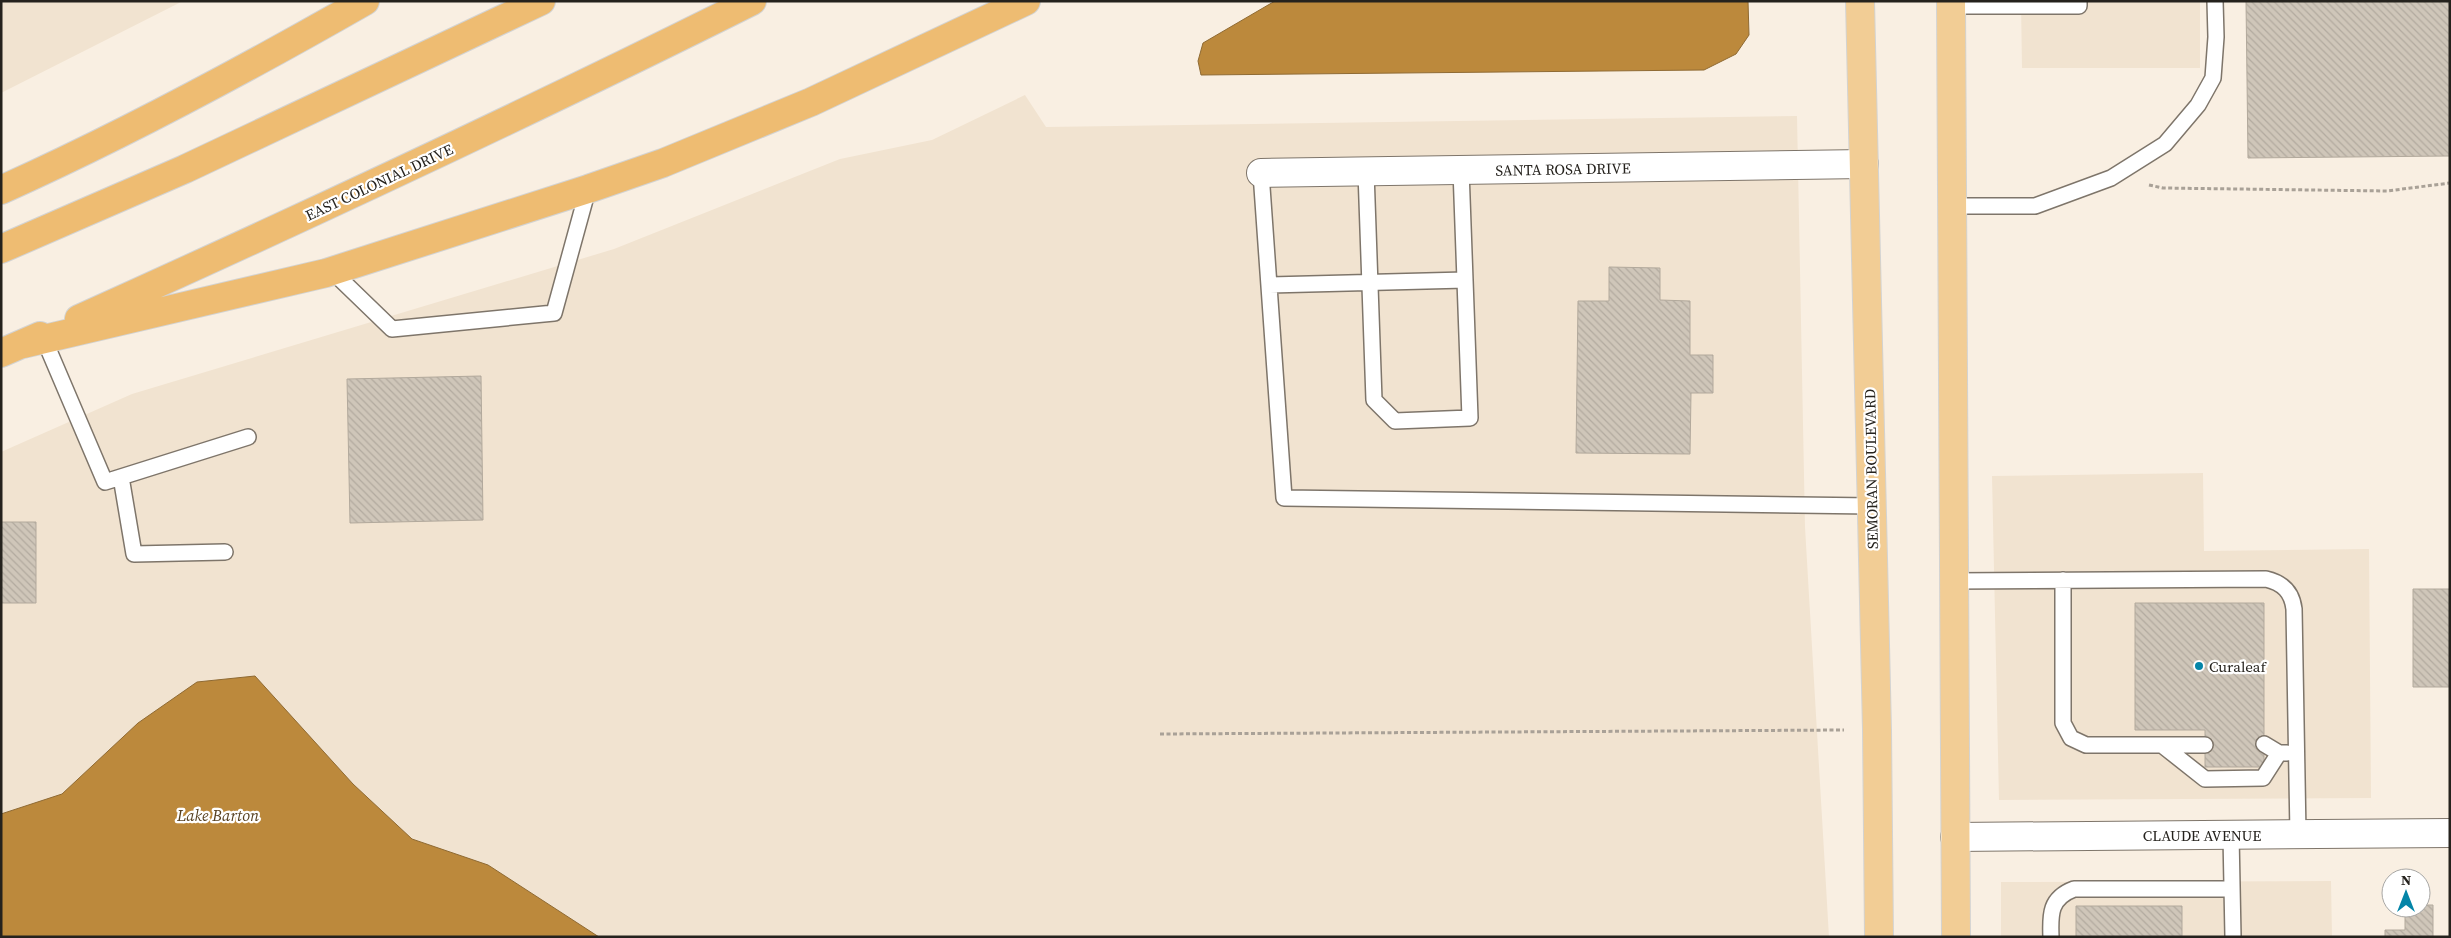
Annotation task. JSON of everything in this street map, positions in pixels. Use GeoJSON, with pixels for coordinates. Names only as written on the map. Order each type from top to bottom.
{"type":"FeatureCollection","features":[{"type":"Feature","properties":{"kind":"highway"},"geometry":{"type":"LineString","coordinates":[[1,190],[57,165],[166,110],[258,62],[365,1]]}},
{"type":"Feature","properties":{"kind":"highway"},"geometry":{"type":"LineString","coordinates":[[1,249],[185,169],[541,1]]}},
{"type":"Feature","properties":{"kind":"highway","name":"EAST COLONIAL DRIVE"},"geometry":{"type":"LineString","coordinates":[[23,346],[564,95],[752,1]]}},
{"type":"Feature","properties":{"kind":"highway"},"geometry":{"type":"LineString","coordinates":[[23,346],[332,271],[588,189],[663,163],[810,102],[1026,1]]}},
{"type":"Feature","properties":{"kind":"main road","name":"SEMORAN BOULEVARD"},"geometry":{"type":"LineString","coordinates":[[1860,1],[1877,730],[1879,937]]}},
{"type":"Feature","properties":{"kind":"main road"},"geometry":{"type":"LineString","coordinates":[[1951,4],[1956,937]]}},
{"type":"Feature","properties":{"kind":"street","name":"SANTA ROSA DRIVE"},"geometry":{"type":"LineString","coordinates":[[1261,173],[1864,164]]}},
{"type":"Feature","properties":{"kind":"street","name":"CLAUDE AVENUE"},"geometry":{"type":"LineString","coordinates":[[1955,837],[2450,833]]}},
{"type":"Feature","properties":{"kind":"lane"},"geometry":{"type":"LineString","coordinates":[[1951,4],[2079,6],[2079,1]]}},
{"type":"Feature","properties":{"kind":"lane"},"geometry":{"type":"LineString","coordinates":[[1952,206],[2035,206],[2111,178],[2165,144],[2198,105],[2213,78],[2216,37],[2215,1]]}},
{"type":"Feature","properties":{"kind":"lane"},"geometry":{"type":"LineString","coordinates":[[1366,172],[1374,400],[1395,421],[1470,418],[1461,170]]}},
{"type":"Feature","properties":{"kind":"lane"},"geometry":{"type":"LineString","coordinates":[[1261,173],[1284,498],[1872,506]]}},
{"type":"Feature","properties":{"kind":"lane"},"geometry":{"type":"LineString","coordinates":[[332,271],[392,329],[554,313],[588,189]]}},
{"type":"Feature","properties":{"kind":"lane"},"geometry":{"type":"LineString","coordinates":[[1269,285],[1465,280]]}},
{"type":"Feature","properties":{"kind":"lane"},"geometry":{"type":"LineString","coordinates":[[23,346],[104,482],[248,437]]}},
{"type":"Feature","properties":{"kind":"lane"},"geometry":{"type":"LineString","coordinates":[[121,477],[134,554],[225,552]]}},
{"type":"Feature","properties":{"kind":"lane"},"geometry":{"type":"LineString","coordinates":[[1954,581],[2266,578],[2278,582],[2293,599],[2294,609],[2298,834]]}},
{"type":"Feature","properties":{"kind":"lane"},"geometry":{"type":"LineString","coordinates":[[2062,580],[2063,723],[2071,738],[2086,745],[2205,745]]}},
{"type":"Feature","properties":{"kind":"lane"},"geometry":{"type":"LineString","coordinates":[[2264,744],[2279,753],[2297,752]]}},
{"type":"Feature","properties":{"kind":"lane"},"geometry":{"type":"LineString","coordinates":[[2162,745],[2205,778],[2263,778],[2279,753]]}},
{"type":"Feature","properties":{"kind":"lane"},"geometry":{"type":"LineString","coordinates":[[2231,835],[2233,937]]}},
{"type":"Feature","properties":{"kind":"lane"},"geometry":{"type":"LineString","coordinates":[[2050,937],[2050,913],[2053,903],[2066,892],[2074,889],[2232,889]]}},
{"type":"Feature","properties":{"kind":"path"},"geometry":{"type":"LineString","coordinates":[[2111,178],[2163,188],[2377,191],[2450,183]]}},
{"type":"Feature","properties":{"kind":"path"},"geometry":{"type":"LineString","coordinates":[[1160,734],[1877,730]]}},
{"type":"Feature","properties":{"kind":"shaded area"},"geometry":{"type":"Polygon","coordinates":[[[1,1],[183,1],[1,93],[1,1]]]}},
{"type":"Feature","properties":{"kind":"shaded area"},"geometry":{"type":"Polygon","coordinates":[[[2021,1],[2200,1],[2200,68],[2022,68],[2021,1]]]}},
{"type":"Feature","properties":{"kind":"shaded area"},"geometry":{"type":"Polygon","coordinates":[[[1025,95],[1046,127],[1797,116],[1805,527],[1829,937],[1,937],[1,452],[132,394],[614,249],[840,159],[932,140],[1025,95]]]}},
{"type":"Feature","properties":{"kind":"shaded area"},"geometry":{"type":"Polygon","coordinates":[[[2203,473],[2204,551],[2369,549],[2371,798],[1999,800],[1992,476],[2203,473]]]}},
{"type":"Feature","properties":{"kind":"shaded area"},"geometry":{"type":"Polygon","coordinates":[[[2331,881],[2332,937],[2001,937],[2001,882],[2331,881]]]}},
{"type":"Feature","properties":{"kind":"water"},"geometry":{"type":"Polygon","coordinates":[[[1275,1],[1748,1],[1749,35],[1736,54],[1704,70],[1201,75],[1198,61],[1203,43],[1275,1]]]}},
{"type":"Feature","properties":{"kind":"water","name":"Lake Barton"},"geometry":{"type":"Polygon","coordinates":[[[255,676],[353,784],[412,839],[488,865],[599,937],[1,937],[1,814],[62,794],[138,723],[197,682],[255,676]]]}},
{"type":"Feature","properties":{"kind":"building"},"geometry":{"type":"Polygon","coordinates":[[[2246,1],[2450,1],[2450,156],[2248,158],[2246,1]]]}},
{"type":"Feature","properties":{"kind":"building"},"geometry":{"type":"Polygon","coordinates":[[[1609,267],[1660,268],[1660,300],[1690,301],[1690,355],[1713,355],[1713,393],[1691,393],[1690,454],[1576,453],[1578,301],[1609,301],[1609,267]]]}},
{"type":"Feature","properties":{"kind":"building"},"geometry":{"type":"Polygon","coordinates":[[[481,376],[483,520],[350,523],[347,379],[481,376]]]}},
{"type":"Feature","properties":{"kind":"building"},"geometry":{"type":"Polygon","coordinates":[[[1,522],[36,522],[36,603],[1,603],[1,522]]]}},
{"type":"Feature","properties":{"kind":"building"},"geometry":{"type":"Polygon","coordinates":[[[2413,589],[2450,589],[2450,687],[2413,687],[2413,589]]]}},
{"type":"Feature","properties":{"kind":"building","name":"Curaleaf"},"geometry":{"type":"Polygon","coordinates":[[[2135,603],[2264,603],[2264,767],[2205,767],[2205,730],[2135,730],[2135,603]]]}},
{"type":"Feature","properties":{"kind":"building"},"geometry":{"type":"Polygon","coordinates":[[[2431,905],[2433,905],[2433,937],[2385,937],[2385,930],[2405,930],[2405,918],[2431,918],[2431,905]]]}},
{"type":"Feature","properties":{"kind":"building"},"geometry":{"type":"Polygon","coordinates":[[[2076,906],[2182,906],[2182,937],[2076,937],[2076,906]]]}},
{"type":"Feature","properties":{"kind":"place","name":"Curaleaf"},"geometry":{"type":"Point","coordinates":[2199,666]}}]}
